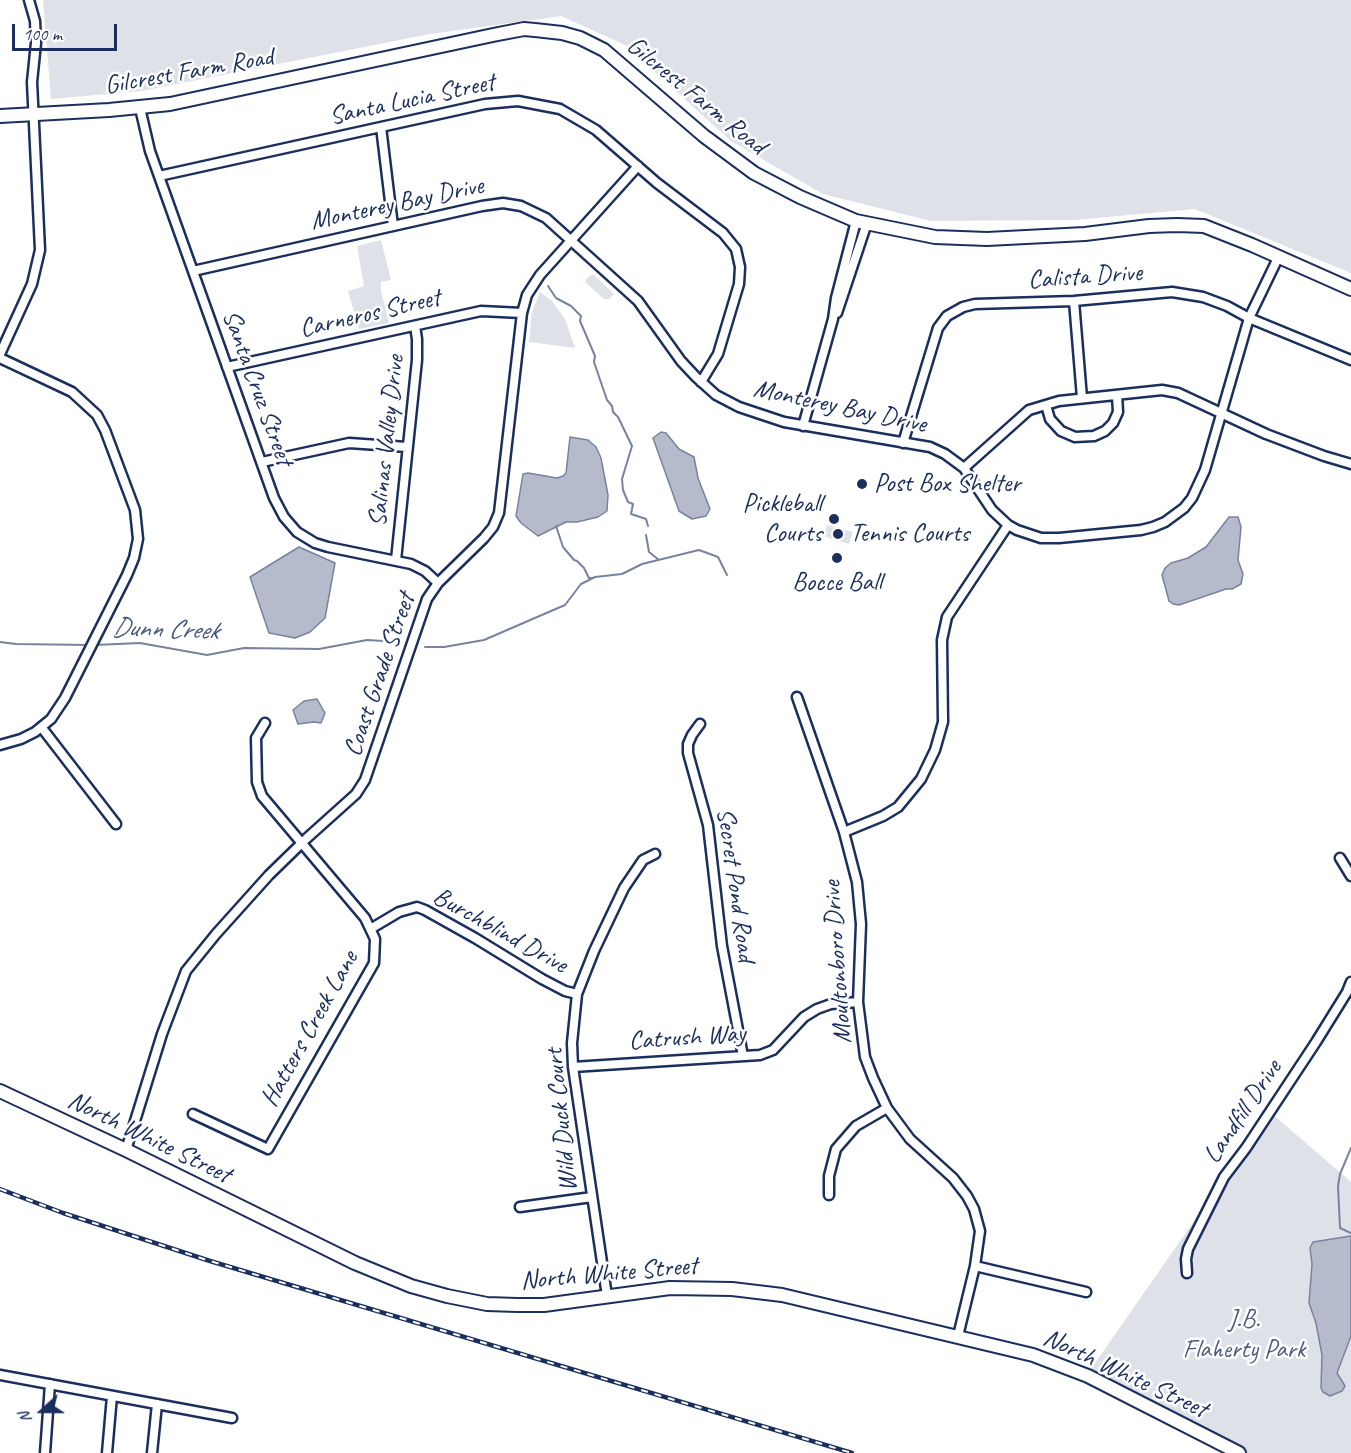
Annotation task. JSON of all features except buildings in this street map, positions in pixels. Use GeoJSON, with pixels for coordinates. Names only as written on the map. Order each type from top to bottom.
{"type":"FeatureCollection","features":[{"type":"Feature","properties":{"kind":"main road","name":"Gilcrest Farm Road"},"geometry":{"type":"LineString","coordinates":[[0,116],[140,108],[204,97],[524,29],[562,33],[580,38],[604,50],[704,136],[754,173],[779,187],[862,222],[935,237],[987,239],[1085,234],[1149,226],[1204,226],[1351,289]]}},
{"type":"Feature","properties":{"kind":"main road","name":"North White Street"},"geometry":{"type":"LineString","coordinates":[[0,1090],[126,1149],[381,1275],[411,1286],[487,1304],[526,1305],[544,1305],[670,1288],[732,1289],[782,1294],[1033,1355],[1088,1376],[1239,1453]]}},
{"type":"Feature","properties":{"kind":"street"},"geometry":{"type":"LineString","coordinates":[[0,745],[21,739],[42,728],[51,719],[128,575],[138,539],[135,510],[105,430],[89,406],[62,387],[0,356],[32,284],[40,250],[32,82],[36,43],[35,21],[29,0]]}},
{"type":"Feature","properties":{"kind":"street","name":"Santa Lucia Street"},"geometry":{"type":"LineString","coordinates":[[159,176],[485,104],[507,101],[530,102],[560,109],[586,122],[675,198],[732,242],[741,267],[739,284],[718,354],[701,382]]}},
{"type":"Feature","properties":{"kind":"street","name":"Santa Cruz Street"},"geometry":{"type":"LineString","coordinates":[[140,108],[144,132],[159,176],[278,507],[289,524],[304,538],[328,547],[417,566],[438,583]]}},
{"type":"Feature","properties":{"kind":"street"},"geometry":{"type":"LineString","coordinates":[[381,127],[393,226]]}},
{"type":"Feature","properties":{"kind":"street","name":"Coast Grade Street"},"geometry":{"type":"LineString","coordinates":[[126,1149],[162,1034],[186,971],[240,906],[301,843],[356,794],[365,780],[424,606],[438,583],[493,527],[499,513],[522,313],[532,287],[638,166]]}},
{"type":"Feature","properties":{"kind":"street","name":"Monterey Bay Drive"},"geometry":{"type":"LineString","coordinates":[[193,271],[482,206],[511,204],[539,213],[646,310],[681,361],[716,394],[739,407],[803,426],[930,447],[945,454],[964,468],[992,510],[1008,525],[1041,538],[1059,538],[1141,530],[1164,522],[1184,508],[1200,484],[1249,318],[1278,258]]}},
{"type":"Feature","properties":{"kind":"street"},"geometry":{"type":"LineString","coordinates":[[803,426],[833,319],[846,292],[862,222]]}},
{"type":"Feature","properties":{"kind":"street","name":"Calista Drive"},"geometry":{"type":"LineString","coordinates":[[903,443],[938,328],[947,316],[963,307],[975,304],[1074,302],[1172,292],[1211,300],[1227,306],[1249,318],[1351,360]]}},
{"type":"Feature","properties":{"kind":"street"},"geometry":{"type":"LineString","coordinates":[[1074,302],[1082,398]]}},
{"type":"Feature","properties":{"kind":"street","name":"Carneros Street"},"geometry":{"type":"LineString","coordinates":[[227,367],[481,311],[522,313]]}},
{"type":"Feature","properties":{"kind":"street","name":"Salinas Valley Drive"},"geometry":{"type":"LineString","coordinates":[[396,560],[418,348],[415,326]]}},
{"type":"Feature","properties":{"kind":"street"},"geometry":{"type":"LineString","coordinates":[[964,468],[1029,410],[1082,398],[1162,390],[1173,392],[1276,438],[1351,464]]}},
{"type":"Feature","properties":{"kind":"street"},"geometry":{"type":"LineString","coordinates":[[1046,405],[1050,418],[1061,431],[1075,437],[1094,436],[1105,431],[1113,423],[1118,412],[1117,395]]}},
{"type":"Feature","properties":{"kind":"street"},"geometry":{"type":"LineString","coordinates":[[262,462],[349,442],[407,447]]}},
{"type":"Feature","properties":{"kind":"street"},"geometry":{"type":"LineString","coordinates":[[844,832],[883,816],[898,807],[921,779],[935,750],[943,722],[942,640],[947,617],[1008,525]]}},
{"type":"Feature","properties":{"kind":"street","name":"Moultonboro Drive"},"geometry":{"type":"LineString","coordinates":[[797,697],[844,832],[857,882],[861,924],[858,1002],[865,1057],[887,1108],[910,1139],[953,1178],[970,1202],[980,1231],[975,1266],[958,1336]]}},
{"type":"Feature","properties":{"kind":"street","name":"Hatters Creek Lane"},"geometry":{"type":"LineString","coordinates":[[193,1114],[268,1149],[371,972],[374,963],[376,950],[372,928],[262,796],[257,782],[256,738],[265,723]]}},
{"type":"Feature","properties":{"kind":"street","name":"Secret Pond Road"},"geometry":{"type":"LineString","coordinates":[[700,724],[688,744],[688,753],[708,825],[722,946],[743,1056]]}},
{"type":"Feature","properties":{"kind":"street"},"geometry":{"type":"LineString","coordinates":[[42,728],[116,824]]}},
{"type":"Feature","properties":{"kind":"street","name":"Wild Duck Court"},"geometry":{"type":"LineString","coordinates":[[607,1296],[573,1067],[572,1043],[577,994],[594,951],[624,888],[643,860],[655,854]]}},
{"type":"Feature","properties":{"kind":"street"},"geometry":{"type":"LineString","coordinates":[[1340,858],[1351,876]]}},
{"type":"Feature","properties":{"kind":"street","name":"Burchblind Drive"},"geometry":{"type":"LineString","coordinates":[[372,928],[399,912],[417,908],[425,910],[542,979],[565,991],[577,994]]}},
{"type":"Feature","properties":{"kind":"street","name":"Landfill Drive"},"geometry":{"type":"LineString","coordinates":[[1187,1273],[1188,1249],[1224,1177],[1246,1148],[1316,1042],[1351,982]]}},
{"type":"Feature","properties":{"kind":"street","name":"Catrush Way"},"geometry":{"type":"LineString","coordinates":[[573,1067],[760,1054],[773,1050],[804,1017],[817,1009],[831,1004],[858,1002]]}},
{"type":"Feature","properties":{"kind":"street"},"geometry":{"type":"LineString","coordinates":[[829,1195],[829,1176],[836,1149],[856,1126],[887,1108]]}},
{"type":"Feature","properties":{"kind":"street"},"geometry":{"type":"LineString","coordinates":[[520,1207],[592,1197]]}},
{"type":"Feature","properties":{"kind":"street"},"geometry":{"type":"LineString","coordinates":[[975,1266],[1086,1292]]}},
{"type":"Feature","properties":{"kind":"street"},"geometry":{"type":"LineString","coordinates":[[0,1375],[232,1418]]}},
{"type":"Feature","properties":{"kind":"street"},"geometry":{"type":"LineString","coordinates":[[45,1453],[50,1384]]}},
{"type":"Feature","properties":{"kind":"street"},"geometry":{"type":"LineString","coordinates":[[107,1453],[112,1396]]}},
{"type":"Feature","properties":{"kind":"street"},"geometry":{"type":"LineString","coordinates":[[152,1453],[157,1404]]}},
{"type":"Feature","properties":{"kind":"green space"},"geometry":{"type":"Polygon","coordinates":[[[43,0],[1351,0],[1351,273],[1195,209],[1075,220],[931,221],[823,194],[731,141],[625,45],[561,16],[430,34],[142,91],[51,99],[43,0]]]}},
{"type":"Feature","properties":{"kind":"green space"},"geometry":{"type":"Polygon","coordinates":[[[381,240],[391,280],[381,282],[389,323],[359,329],[348,291],[364,286],[357,246],[381,240]]]}},
{"type":"Feature","properties":{"kind":"green space"},"geometry":{"type":"Polygon","coordinates":[[[593,274],[614,294],[609,299],[604,299],[586,283],[586,279],[593,274]]]}},
{"type":"Feature","properties":{"kind":"green space"},"geometry":{"type":"Polygon","coordinates":[[[540,292],[552,301],[565,319],[575,348],[529,342],[532,312],[540,292]]]}},
{"type":"Feature","properties":{"kind":"green space","name":"Tennis Courts"},"geometry":{"type":"Polygon","coordinates":[[[827,525],[853,532],[849,544],[823,536],[827,525]]]}},
{"type":"Feature","properties":{"kind":"green space","name":"J.B. Flaherty Park"},"geometry":{"type":"Polygon","coordinates":[[[1270,1112],[1351,1182],[1351,1453],[1236,1453],[1086,1376],[1270,1112]]]}},
{"type":"Feature","properties":{"kind":"water"},"geometry":{"type":"Polygon","coordinates":[[[661,432],[666,433],[679,449],[694,457],[698,478],[710,509],[706,516],[692,519],[679,511],[653,438],[661,432]]]}},
{"type":"Feature","properties":{"kind":"water"},"geometry":{"type":"Polygon","coordinates":[[[570,437],[588,440],[596,447],[601,458],[608,495],[607,511],[598,517],[566,522],[538,536],[521,523],[516,516],[523,474],[557,478],[563,476],[566,473],[570,437]]]}},
{"type":"Feature","properties":{"kind":"water"},"geometry":{"type":"Polygon","coordinates":[[[1229,517],[1238,517],[1241,527],[1238,560],[1243,574],[1241,584],[1232,589],[1179,605],[1173,604],[1169,601],[1162,575],[1165,568],[1206,547],[1229,517]]]}},
{"type":"Feature","properties":{"kind":"water"},"geometry":{"type":"Polygon","coordinates":[[[299,547],[335,563],[325,618],[310,632],[295,638],[269,633],[250,577],[299,547]]]}},
{"type":"Feature","properties":{"kind":"water"},"geometry":{"type":"Polygon","coordinates":[[[317,699],[325,713],[321,723],[298,724],[293,710],[304,701],[317,699]]]}},
{"type":"Feature","properties":{"kind":"water"},"geometry":{"type":"Polygon","coordinates":[[[1351,1236],[1351,1336],[1337,1373],[1345,1386],[1342,1391],[1330,1396],[1321,1388],[1322,1355],[1316,1323],[1309,1303],[1312,1264],[1310,1248],[1313,1242],[1351,1236]]]}},
{"type":"Feature","properties":{"kind":"waterway"},"geometry":{"type":"LineString","coordinates":[[548,286],[556,298],[571,306],[581,316],[580,321],[595,356],[594,362],[607,400],[632,446],[622,479],[623,490],[628,502],[633,504],[631,514],[646,519],[648,526]]}},
{"type":"Feature","properties":{"kind":"waterway"},"geometry":{"type":"LineString","coordinates":[[556,526],[563,547],[584,568],[589,578],[592,578]]}},
{"type":"Feature","properties":{"kind":"waterway"},"geometry":{"type":"LineString","coordinates":[[646,535],[649,552],[659,560]]}},
{"type":"Feature","properties":{"kind":"waterway"},"geometry":{"type":"LineString","coordinates":[[425,647],[444,647],[484,640],[565,605],[581,584],[595,577],[622,574],[642,564],[699,550],[718,557],[727,575]]}},
{"type":"Feature","properties":{"kind":"waterway","name":"Dunn Creek"},"geometry":{"type":"LineString","coordinates":[[95,645],[140,643],[207,655],[244,648],[319,649],[367,640],[400,642]]}},
{"type":"Feature","properties":{"kind":"waterway","name":"Dunn Creek"},"geometry":{"type":"LineString","coordinates":[[0,642],[90,645]]}},
{"type":"Feature","properties":{"kind":"waterway"},"geometry":{"type":"LineString","coordinates":[[1351,1148],[1340,1174],[1338,1186],[1340,1228],[1351,1233]]}},
{"type":"Feature","properties":{"kind":"railway"},"geometry":{"type":"LineString","coordinates":[[0,1189],[63,1213],[210,1261],[852,1453]]}},
{"type":"Feature","properties":{"kind":"place","name":"Post Box Shelter"},"geometry":{"type":"Point","coordinates":[862,484]}},
{"type":"Feature","properties":{"kind":"place","name":"Pickleball Courts"},"geometry":{"type":"Point","coordinates":[834,519]}},
{"type":"Feature","properties":{"kind":"place","name":"Tennis Courts"},"geometry":{"type":"Point","coordinates":[838,534]}},
{"type":"Feature","properties":{"kind":"place","name":"Bocce Ball"},"geometry":{"type":"Point","coordinates":[837,558]}}]}
